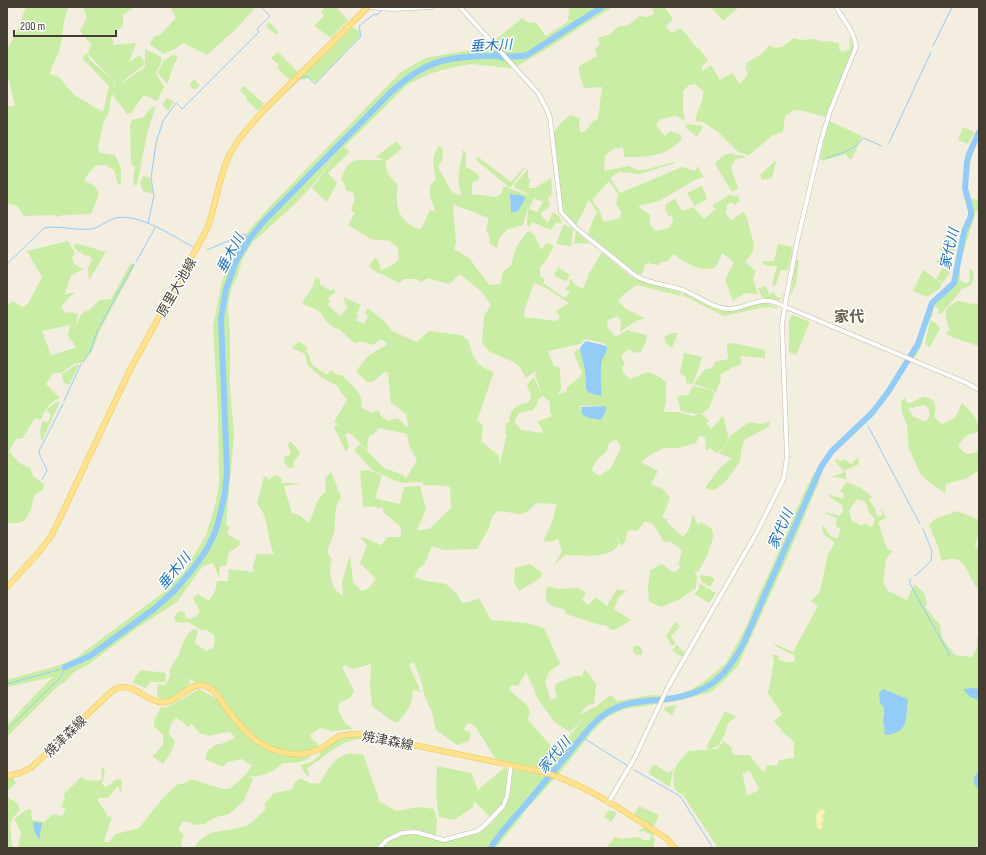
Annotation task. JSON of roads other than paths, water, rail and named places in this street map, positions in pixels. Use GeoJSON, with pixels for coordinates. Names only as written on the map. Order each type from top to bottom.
{"type":"FeatureCollection","features":[{"type":"Feature","properties":{"kind":"main road","name":"原里大池線"},"geometry":{"type":"LineString","coordinates":[[7,586],[40,551],[52,535],[130,370],[208,230],[215,207],[223,170],[230,153],[247,129],[263,111],[368,7]]}},
{"type":"Feature","properties":{"kind":"main road","name":"焼津森線"},"geometry":{"type":"LineString","coordinates":[[7,776],[20,773],[31,768],[112,691],[122,686],[133,688],[152,700],[161,703],[169,702],[194,686],[204,685],[214,691],[239,726],[251,737],[272,750],[287,754],[306,754],[318,750],[339,737],[361,734],[547,773],[578,785],[666,838],[675,848]]}},
{"type":"Feature","properties":{"kind":"street"},"geometry":{"type":"LineString","coordinates":[[368,7],[431,7]]}},
{"type":"Feature","properties":{"kind":"street"},"geometry":{"type":"LineString","coordinates":[[460,7],[538,94],[547,110],[552,132],[561,212],[575,227],[603,251],[644,281],[683,290],[708,303],[730,309],[761,301],[770,301],[906,357],[967,383],[979,390]]}},
{"type":"Feature","properties":{"kind":"street"},"geometry":{"type":"LineString","coordinates":[[608,803],[634,759],[676,673],[757,532],[784,477],[787,457],[782,325],[785,306],[797,242],[821,141],[830,111],[856,47],[855,40],[836,7]]}},
{"type":"Feature","properties":{"kind":"street"},"geometry":{"type":"LineString","coordinates":[[379,848],[387,840],[402,833],[416,832],[444,840],[477,831],[484,826],[503,806],[507,797],[512,765]]}},
{"type":"Feature","properties":{"kind":"water"},"geometry":{"type":"Polygon","coordinates":[[[496,51],[505,62],[494,58],[482,57],[489,56],[496,51]]]}},
{"type":"Feature","properties":{"kind":"water"},"geometry":{"type":"Polygon","coordinates":[[[510,194],[520,195],[526,198],[518,211],[511,213],[510,194]]]}},
{"type":"Feature","properties":{"kind":"water"},"geometry":{"type":"Polygon","coordinates":[[[586,341],[607,346],[607,350],[601,365],[602,396],[589,393],[586,389],[585,370],[580,350],[581,346],[586,341]]]}},
{"type":"Feature","properties":{"kind":"water"},"geometry":{"type":"Polygon","coordinates":[[[606,406],[606,411],[601,420],[589,418],[582,414],[581,407],[606,406]]]}},
{"type":"Feature","properties":{"kind":"water"},"geometry":{"type":"Polygon","coordinates":[[[883,689],[908,699],[905,723],[899,731],[893,734],[885,735],[883,720],[884,707],[880,703],[879,693],[883,689]]]}},
{"type":"Feature","properties":{"kind":"water"},"geometry":{"type":"Polygon","coordinates":[[[963,689],[979,689],[979,701],[969,696],[963,689]]]}},
{"type":"Feature","properties":{"kind":"water"},"geometry":{"type":"Polygon","coordinates":[[[979,771],[979,788],[977,788],[974,784],[974,779],[975,775],[979,771]]]}},
{"type":"Feature","properties":{"kind":"water"},"geometry":{"type":"Polygon","coordinates":[[[33,822],[42,823],[39,840],[34,830],[33,822]]]}},
{"type":"Feature","properties":{"kind":"waterway"},"geometry":{"type":"LineString","coordinates":[[148,223],[154,196],[151,178],[156,143],[163,121],[176,103],[182,109],[259,32],[257,29],[270,16],[261,7]]}},
{"type":"Feature","properties":{"kind":"waterway","name":"垂木川"},"geometry":{"type":"LineString","coordinates":[[65,667],[90,656],[154,609],[174,591],[192,570],[205,552],[214,535],[225,493],[227,471],[221,319],[226,289],[237,259],[250,238],[264,221],[392,91],[416,72],[439,62],[463,57],[515,57],[527,55],[602,7]]}},
{"type":"Feature","properties":{"kind":"waterway"},"geometry":{"type":"LineString","coordinates":[[933,46],[952,7]]}},
{"type":"Feature","properties":{"kind":"waterway"},"geometry":{"type":"LineString","coordinates":[[287,91],[301,78],[307,76],[315,84],[361,36],[359,26],[382,10]]}},
{"type":"Feature","properties":{"kind":"waterway"},"geometry":{"type":"LineString","coordinates":[[889,143],[931,52]]}},
{"type":"Feature","properties":{"kind":"waterway","name":"家代川"},"geometry":{"type":"LineString","coordinates":[[491,848],[503,830],[584,734],[593,724],[608,712],[638,702],[688,695],[711,684],[721,676],[729,666],[745,640],[821,467],[832,451],[872,413],[888,392],[918,344],[932,303],[954,283],[964,232],[971,216],[965,188],[967,162],[979,132]]}},
{"type":"Feature","properties":{"kind":"waterway"},"geometry":{"type":"LineString","coordinates":[[826,158],[851,149],[863,138],[882,146]]}},
{"type":"Feature","properties":{"kind":"waterway"},"geometry":{"type":"LineString","coordinates":[[7,264],[44,228],[56,227],[91,229],[109,220],[125,217],[156,226],[193,247]]}},
{"type":"Feature","properties":{"kind":"waterway"},"geometry":{"type":"LineString","coordinates":[[136,262],[155,228]]}},
{"type":"Feature","properties":{"kind":"waterway"},"geometry":{"type":"LineString","coordinates":[[207,250],[244,234],[250,238]]}},
{"type":"Feature","properties":{"kind":"waterway"},"geometry":{"type":"LineString","coordinates":[[100,326],[134,264]]}},
{"type":"Feature","properties":{"kind":"waterway"},"geometry":{"type":"LineString","coordinates":[[83,362],[90,352],[98,329]]}},
{"type":"Feature","properties":{"kind":"waterway"},"geometry":{"type":"LineString","coordinates":[[64,401],[81,364]]}},
{"type":"Feature","properties":{"kind":"waterway"},"geometry":{"type":"LineString","coordinates":[[42,479],[47,471],[40,457],[39,451],[63,404]]}},
{"type":"Feature","properties":{"kind":"waterway"},"geometry":{"type":"LineString","coordinates":[[868,426],[920,524]]}},
{"type":"Feature","properties":{"kind":"waterway"},"geometry":{"type":"LineString","coordinates":[[915,576],[931,561],[932,551],[923,529]]}},
{"type":"Feature","properties":{"kind":"waterway"},"geometry":{"type":"LineString","coordinates":[[910,579],[910,584],[950,656]]}},
{"type":"Feature","properties":{"kind":"waterway"},"geometry":{"type":"LineString","coordinates":[[7,730],[61,677],[65,667]]}},
{"type":"Feature","properties":{"kind":"waterway"},"geometry":{"type":"LineString","coordinates":[[7,684],[65,668]]}},
{"type":"Feature","properties":{"kind":"waterway"},"geometry":{"type":"LineString","coordinates":[[582,737],[628,766]]}},
{"type":"Feature","properties":{"kind":"waterway"},"geometry":{"type":"LineString","coordinates":[[634,770],[680,796],[713,848]]}},
{"type":"Feature","properties":{"kind":"district","name":"家代"},"geometry":{"type":"Point","coordinates":[849,317]}}]}
